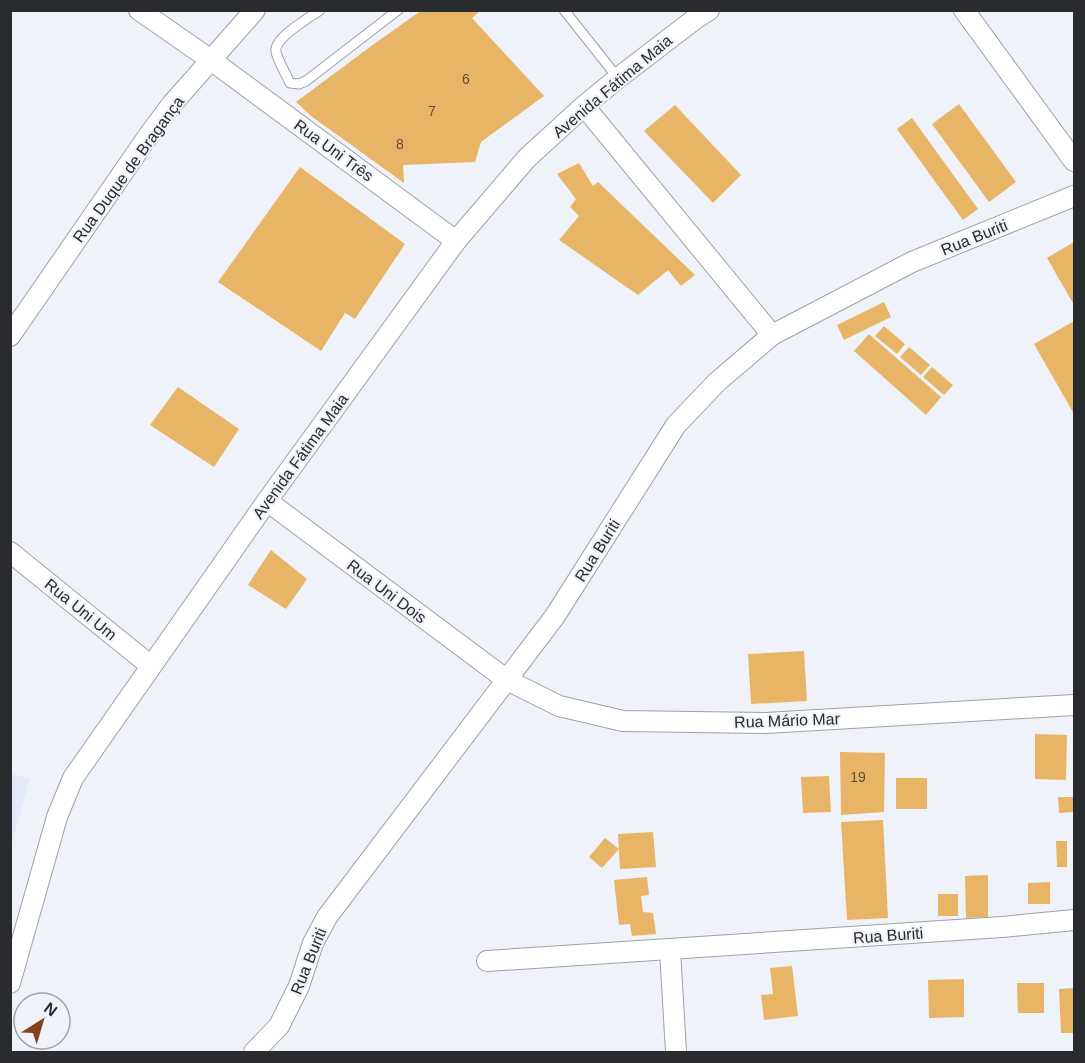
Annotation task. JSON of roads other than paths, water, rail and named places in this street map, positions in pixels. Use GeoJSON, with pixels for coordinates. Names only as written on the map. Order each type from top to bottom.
{"type":"FeatureCollection","features":[{"type":"Feature","properties":{"kind":"street"},"geometry":{"type":"LineString","coordinates":[[139,10],[211,60]]}},
{"type":"Feature","properties":{"kind":"street","name":"Rua Duque de Bragança"},"geometry":{"type":"LineString","coordinates":[[10,336],[172,104],[255,10]]}},
{"type":"Feature","properties":{"kind":"street","name":"Avenida Fátima Maia"},"geometry":{"type":"LineString","coordinates":[[10,983],[57,817],[73,778],[267,501],[456,240],[527,158],[618,78],[709,10]]}},
{"type":"Feature","properties":{"kind":"street"},"geometry":{"type":"LineString","coordinates":[[964,10],[1074,161]]}},
{"type":"Feature","properties":{"kind":"street","name":"Rua Uni Três"},"geometry":{"type":"LineString","coordinates":[[211,60],[456,240]]}},
{"type":"Feature","properties":{"kind":"street"},"geometry":{"type":"LineString","coordinates":[[585,106],[772,335]]}},
{"type":"Feature","properties":{"kind":"street","name":"Rua Buriti"},"geometry":{"type":"LineString","coordinates":[[254,1053],[279,1026],[299,986],[314,942],[327,917],[555,616],[675,425],[717,382],[772,335],[912,262],[1074,196]]}},
{"type":"Feature","properties":{"kind":"street","name":"Rua Uni Dois"},"geometry":{"type":"LineString","coordinates":[[267,501],[507,680]]}},
{"type":"Feature","properties":{"kind":"street","name":"Rua Uni Um"},"geometry":{"type":"LineString","coordinates":[[10,552],[151,666]]}},
{"type":"Feature","properties":{"kind":"street","name":"Rua Mário Mar"},"geometry":{"type":"LineString","coordinates":[[507,680],[559,706],[623,721],[766,723],[1074,705]]}},
{"type":"Feature","properties":{"kind":"street","name":"Rua Buriti"},"geometry":{"type":"LineString","coordinates":[[487,961],[1002,927],[1074,920]]}},
{"type":"Feature","properties":{"kind":"street"},"geometry":{"type":"LineString","coordinates":[[670,950],[676,1053]]}},
{"type":"Feature","properties":{"kind":"lane"},"geometry":{"type":"LineString","coordinates":[[320,10],[277,44],[275,51],[290,83],[299,84],[306,81],[398,10]]}},
{"type":"Feature","properties":{"kind":"lane"},"geometry":{"type":"LineString","coordinates":[[564,10],[618,78]]}}]}
